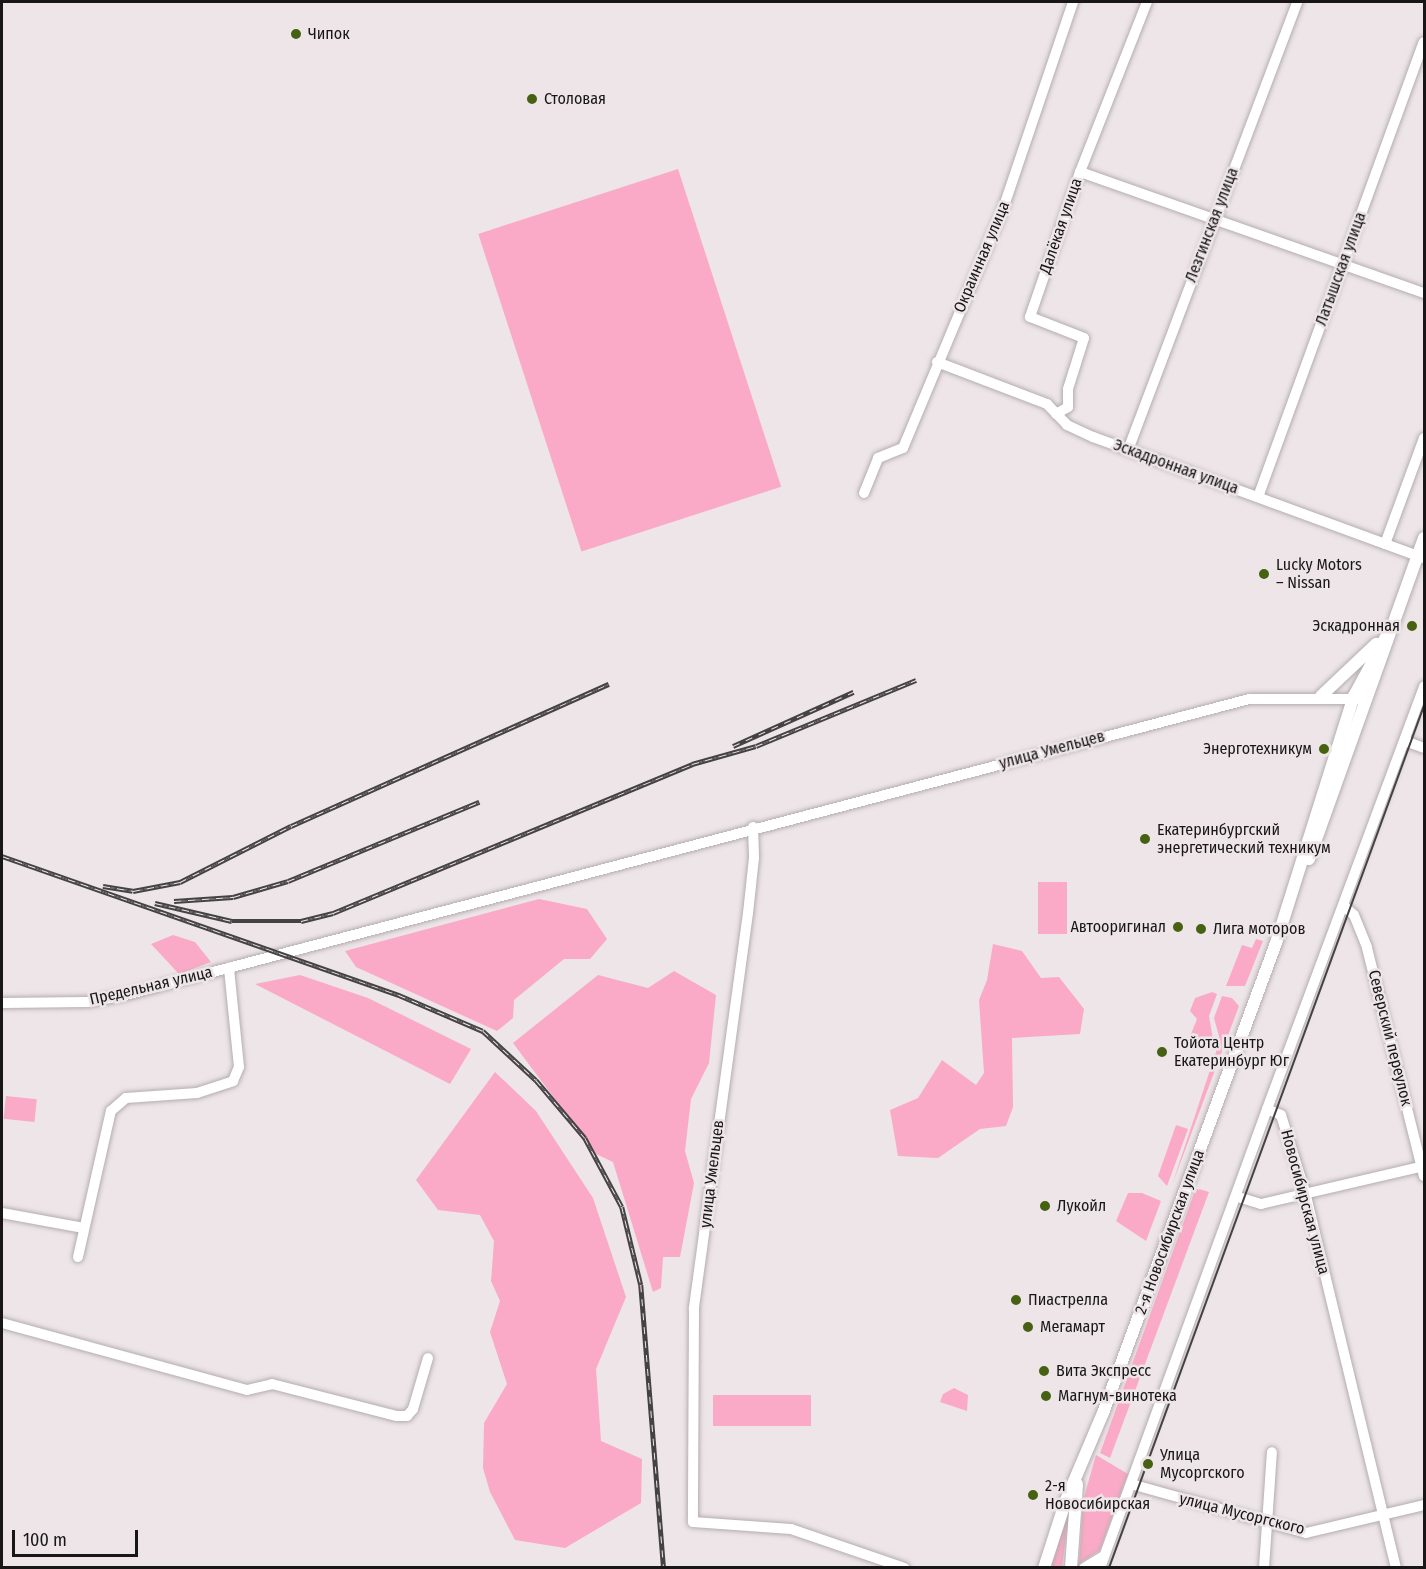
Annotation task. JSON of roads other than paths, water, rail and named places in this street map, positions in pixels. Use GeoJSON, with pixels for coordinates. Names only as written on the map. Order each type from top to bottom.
{"type":"FeatureCollection","features":[{"type":"Feature","properties":{"kind":"main road","name":"2-я Новосибирская улица"},"geometry":{"type":"LineString","coordinates":[[1292,896],[1354,696],[1388,633],[1421,557],[1425,538]]}},
{"type":"Feature","properties":{"kind":"main road","name":"2-я Новосибирская улица"},"geometry":{"type":"LineString","coordinates":[[1044,1568],[1066,1500],[1077,1480],[1367,699],[1388,633]]}},
{"type":"Feature","properties":{"kind":"main road"},"geometry":{"type":"LineString","coordinates":[[1321,696],[1388,633]]}},
{"type":"Feature","properties":{"kind":"main road"},"geometry":{"type":"LineString","coordinates":[[1071,1568],[1077,1480]]}},
{"type":"Feature","properties":{"kind":"street","name":"Окраинная улица"},"geometry":{"type":"LineString","coordinates":[[864,493],[878,458],[903,448],[1004,206],[1072,2]]}},
{"type":"Feature","properties":{"kind":"street","name":"Далёкая улица"},"geometry":{"type":"LineString","coordinates":[[1056,414],[1068,407],[1068,388],[1084,338],[1030,317],[1080,172],[1147,2]]}},
{"type":"Feature","properties":{"kind":"street","name":"Лезгинская улица"},"geometry":{"type":"LineString","coordinates":[[1128,450],[1297,2]]}},
{"type":"Feature","properties":{"kind":"street","name":"Латышская улица"},"geometry":{"type":"LineString","coordinates":[[1258,497],[1425,42]]}},
{"type":"Feature","properties":{"kind":"street"},"geometry":{"type":"LineString","coordinates":[[1080,172],[1425,293]]}},
{"type":"Feature","properties":{"kind":"street","name":"Эскадронная улица"},"geometry":{"type":"LineString","coordinates":[[937,362],[1047,404],[1067,425],[1128,450],[1421,557]]}},
{"type":"Feature","properties":{"kind":"street"},"geometry":{"type":"LineString","coordinates":[[1385,544],[1425,438]]}},
{"type":"Feature","properties":{"kind":"street"},"geometry":{"type":"LineString","coordinates":[[1100,1568],[1238,1197],[1267,1109],[1425,686]]}},
{"type":"Feature","properties":{"kind":"street","name":"улица Умельцев"},"geometry":{"type":"LineString","coordinates":[[229,968],[753,827],[1249,699],[1354,696],[1367,699]]}},
{"type":"Feature","properties":{"kind":"street"},"geometry":{"type":"LineString","coordinates":[[1405,741],[1425,748]]}},
{"type":"Feature","properties":{"kind":"street","name":"улица Умельцев"},"geometry":{"type":"LineString","coordinates":[[753,827],[754,858],[748,914],[694,1309],[693,1522],[790,1529],[905,1568]]}},
{"type":"Feature","properties":{"kind":"street","name":"Северский переулок"},"geometry":{"type":"LineString","coordinates":[[1344,906],[1354,915],[1367,948],[1424,1169]]}},
{"type":"Feature","properties":{"kind":"street"},"geometry":{"type":"LineString","coordinates":[[78,1257],[111,1111],[126,1098],[197,1093],[233,1081],[239,1067],[229,968]]}},
{"type":"Feature","properties":{"kind":"street","name":"Предельная улица"},"geometry":{"type":"LineString","coordinates":[[2,1003],[87,1002],[229,968]]}},
{"type":"Feature","properties":{"kind":"street","name":"Новосибирская улица"},"geometry":{"type":"LineString","coordinates":[[1267,1109],[1281,1115],[1306,1195],[1396,1568]]}},
{"type":"Feature","properties":{"kind":"street"},"geometry":{"type":"LineString","coordinates":[[1238,1197],[1261,1204],[1424,1169]]}},
{"type":"Feature","properties":{"kind":"street"},"geometry":{"type":"LineString","coordinates":[[2,1213],[84,1228]]}},
{"type":"Feature","properties":{"kind":"street"},"geometry":{"type":"LineString","coordinates":[[2,1323],[248,1390],[272,1384],[397,1416],[407,1416],[413,1408],[428,1358]]}},
{"type":"Feature","properties":{"kind":"street"},"geometry":{"type":"LineString","coordinates":[[1264,1568],[1272,1452]]}},
{"type":"Feature","properties":{"kind":"street","name":"улица Мусоргского"},"geometry":{"type":"LineString","coordinates":[[1131,1484],[1306,1533],[1425,1505]]}},
{"type":"Feature","properties":{"kind":"street"},"geometry":{"type":"LineString","coordinates":[[1084,1568],[1104,1556]]}},
{"type":"Feature","properties":{"kind":"tram line"},"geometry":{"type":"LineString","coordinates":[[1109,1568],[1424,706]]}},
{"type":"Feature","properties":{"kind":"railway"},"geometry":{"type":"LineString","coordinates":[[155,903],[232,921],[301,921],[333,913],[692,764],[756,746],[916,680]]}},
{"type":"Feature","properties":{"kind":"railway"},"geometry":{"type":"LineString","coordinates":[[103,886],[133,891],[180,882],[291,826],[609,684]]}},
{"type":"Feature","properties":{"kind":"railway"},"geometry":{"type":"LineString","coordinates":[[733,746],[853,692]]}},
{"type":"Feature","properties":{"kind":"railway"},"geometry":{"type":"LineString","coordinates":[[174,901],[233,897],[288,881],[479,802]]}},
{"type":"Feature","properties":{"kind":"railway"},"geometry":{"type":"LineString","coordinates":[[2,856],[399,995],[483,1031],[536,1080],[585,1138],[622,1207],[641,1285],[664,1568]]}},
{"type":"Feature","properties":{"kind":"place","name":"Чипок"},"geometry":{"type":"Point","coordinates":[296,34]}},
{"type":"Feature","properties":{"kind":"place","name":"Столовая"},"geometry":{"type":"Point","coordinates":[532,99]}},
{"type":"Feature","properties":{"kind":"place","name":"Lucky Motors – Nissan"},"geometry":{"type":"Point","coordinates":[1264,574]}},
{"type":"Feature","properties":{"kind":"place","name":"Эскадронная"},"geometry":{"type":"Point","coordinates":[1412,626]}},
{"type":"Feature","properties":{"kind":"place","name":"Энерготехникум"},"geometry":{"type":"Point","coordinates":[1324,749]}},
{"type":"Feature","properties":{"kind":"place","name":"Екатеринбургский энергетический техникум"},"geometry":{"type":"Point","coordinates":[1145,839]}},
{"type":"Feature","properties":{"kind":"place","name":"Автооригинал"},"geometry":{"type":"Point","coordinates":[1178,927]}},
{"type":"Feature","properties":{"kind":"place","name":"Лига моторов"},"geometry":{"type":"Point","coordinates":[1201,929]}},
{"type":"Feature","properties":{"kind":"place","name":"Тойота Центр Екатеринбург Юг"},"geometry":{"type":"Point","coordinates":[1162,1052]}},
{"type":"Feature","properties":{"kind":"place","name":"Лукойл"},"geometry":{"type":"Point","coordinates":[1045,1206]}},
{"type":"Feature","properties":{"kind":"place","name":"Пиастрелла"},"geometry":{"type":"Point","coordinates":[1016,1300]}},
{"type":"Feature","properties":{"kind":"place","name":"Мегамарт"},"geometry":{"type":"Point","coordinates":[1028,1327]}},
{"type":"Feature","properties":{"kind":"place","name":"Вита Экспресс"},"geometry":{"type":"Point","coordinates":[1044,1371]}},
{"type":"Feature","properties":{"kind":"place","name":"Магнум-винотека"},"geometry":{"type":"Point","coordinates":[1046,1396]}},
{"type":"Feature","properties":{"kind":"place","name":"Улица Мусоргского"},"geometry":{"type":"Point","coordinates":[1148,1464]}},
{"type":"Feature","properties":{"kind":"place","name":"2-я Новосибирская"},"geometry":{"type":"Point","coordinates":[1033,1495]}}]}
